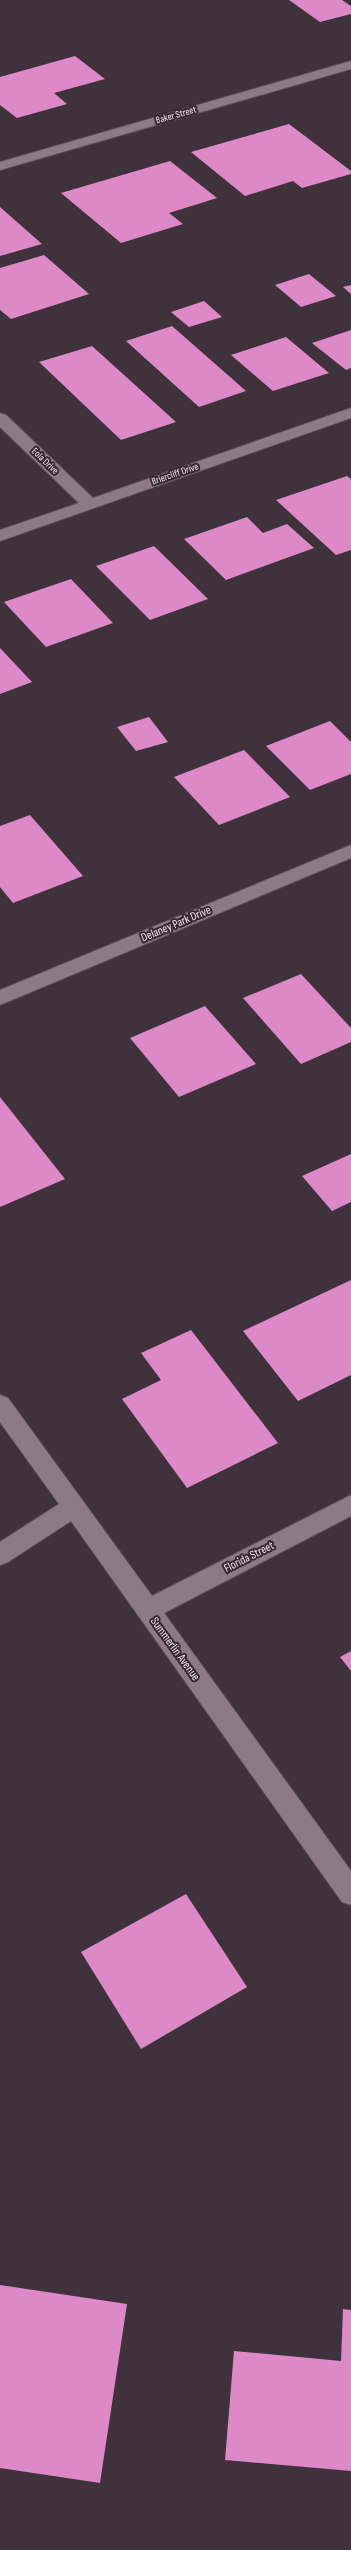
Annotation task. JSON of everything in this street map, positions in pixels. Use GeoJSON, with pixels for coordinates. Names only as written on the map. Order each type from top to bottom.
{"type":"FeatureCollection","features":[{"type":"Feature","properties":{"kind":"street","name":"Baker Street"},"geometry":{"type":"LineString","coordinates":[[0,166],[351,65]]}},
{"type":"Feature","properties":{"kind":"street","name":"Briercliff Drive"},"geometry":{"type":"LineString","coordinates":[[0,536],[351,413]]}},
{"type":"Feature","properties":{"kind":"street","name":"Eola Drive"},"geometry":{"type":"LineString","coordinates":[[0,418],[90,504]]}},
{"type":"Feature","properties":{"kind":"street","name":"Delaney Park Drive"},"geometry":{"type":"LineString","coordinates":[[0,998],[351,851]]}},
{"type":"Feature","properties":{"kind":"street","name":"Summerlin Avenue"},"geometry":{"type":"LineString","coordinates":[[0,1404],[351,1893]]}},
{"type":"Feature","properties":{"kind":"street","name":"Florida Street"},"geometry":{"type":"LineString","coordinates":[[148,1610],[351,1505]]}},
{"type":"Feature","properties":{"kind":"street"},"geometry":{"type":"LineString","coordinates":[[0,1555],[73,1507]]}},
{"type":"Feature","properties":{"kind":"building"},"geometry":{"type":"Polygon","coordinates":[[[289,0],[342,0],[351,6],[351,14],[320,22],[289,0]]]}},
{"type":"Feature","properties":{"kind":"building"},"geometry":{"type":"Polygon","coordinates":[[[75,56],[105,79],[54,93],[67,104],[17,118],[0,105],[0,77],[75,56]]]}},
{"type":"Feature","properties":{"kind":"building"},"geometry":{"type":"Polygon","coordinates":[[[289,124],[351,171],[351,174],[302,188],[293,181],[245,196],[191,152],[289,124]]]}},
{"type":"Feature","properties":{"kind":"building"},"geometry":{"type":"Polygon","coordinates":[[[170,161],[217,198],[169,213],[183,224],[121,243],[61,193],[170,161]]]}},
{"type":"Feature","properties":{"kind":"building"},"geometry":{"type":"Polygon","coordinates":[[[0,207],[42,244],[0,256],[0,207]]]}},
{"type":"Feature","properties":{"kind":"building"},"geometry":{"type":"Polygon","coordinates":[[[44,255],[89,294],[11,319],[0,310],[0,268],[44,255]]]}},
{"type":"Feature","properties":{"kind":"building"},"geometry":{"type":"Polygon","coordinates":[[[309,274],[336,296],[301,307],[275,285],[309,274]]]}},
{"type":"Feature","properties":{"kind":"building"},"geometry":{"type":"Polygon","coordinates":[[[351,285],[351,294],[343,287],[351,285]]]}},
{"type":"Feature","properties":{"kind":"building"},"geometry":{"type":"Polygon","coordinates":[[[204,301],[222,317],[189,327],[171,312],[204,301]]]}},
{"type":"Feature","properties":{"kind":"building"},"geometry":{"type":"Polygon","coordinates":[[[172,326],[246,391],[199,407],[126,341],[172,326]]]}},
{"type":"Feature","properties":{"kind":"building"},"geometry":{"type":"Polygon","coordinates":[[[351,330],[351,368],[346,370],[312,343],[351,330]]]}},
{"type":"Feature","properties":{"kind":"building"},"geometry":{"type":"Polygon","coordinates":[[[286,337],[329,373],[273,391],[231,355],[286,337]]]}},
{"type":"Feature","properties":{"kind":"building"},"geometry":{"type":"Polygon","coordinates":[[[92,346],[176,422],[121,440],[39,362],[92,346]]]}},
{"type":"Feature","properties":{"kind":"building"},"geometry":{"type":"Polygon","coordinates":[[[347,476],[351,479],[351,550],[336,555],[276,500],[347,476]]]}},
{"type":"Feature","properties":{"kind":"building"},"geometry":{"type":"Polygon","coordinates":[[[247,517],[263,533],[287,524],[314,548],[226,580],[184,539],[247,517]]]}},
{"type":"Feature","properties":{"kind":"building"},"geometry":{"type":"Polygon","coordinates":[[[154,546],[208,599],[150,620],[96,566],[154,546]]]}},
{"type":"Feature","properties":{"kind":"building"},"geometry":{"type":"Polygon","coordinates":[[[71,579],[113,623],[46,647],[4,602],[71,579]]]}},
{"type":"Feature","properties":{"kind":"building"},"geometry":{"type":"Polygon","coordinates":[[[0,648],[32,682],[0,694],[0,648]]]}},
{"type":"Feature","properties":{"kind":"building"},"geometry":{"type":"Polygon","coordinates":[[[149,717],[168,742],[136,751],[117,727],[149,717]]]}},
{"type":"Feature","properties":{"kind":"building"},"geometry":{"type":"Polygon","coordinates":[[[330,721],[351,742],[351,774],[310,790],[266,746],[330,721]]]}},
{"type":"Feature","properties":{"kind":"building"},"geometry":{"type":"Polygon","coordinates":[[[244,750],[290,797],[219,825],[174,777],[244,750]]]}},
{"type":"Feature","properties":{"kind":"building"},"geometry":{"type":"Polygon","coordinates":[[[30,815],[83,876],[13,903],[0,887],[0,826],[30,815]]]}},
{"type":"Feature","properties":{"kind":"building"},"geometry":{"type":"Polygon","coordinates":[[[301,974],[351,1028],[351,1042],[301,1064],[243,998],[301,974]]]}},
{"type":"Feature","properties":{"kind":"building"},"geometry":{"type":"Polygon","coordinates":[[[205,1006],[256,1064],[179,1097],[130,1038],[205,1006]]]}},
{"type":"Feature","properties":{"kind":"building"},"geometry":{"type":"Polygon","coordinates":[[[0,1097],[65,1179],[0,1207],[0,1097]]]}},
{"type":"Feature","properties":{"kind":"building"},"geometry":{"type":"Polygon","coordinates":[[[351,1154],[351,1202],[332,1211],[302,1176],[351,1154]]]}},
{"type":"Feature","properties":{"kind":"building"},"geometry":{"type":"Polygon","coordinates":[[[351,1280],[351,1375],[298,1401],[243,1331],[351,1280]]]}},
{"type":"Feature","properties":{"kind":"building"},"geometry":{"type":"Polygon","coordinates":[[[191,1330],[278,1443],[187,1488],[122,1399],[161,1380],[141,1353],[191,1330]]]}},
{"type":"Feature","properties":{"kind":"building"},"geometry":{"type":"Polygon","coordinates":[[[351,1651],[351,1671],[340,1657],[351,1651]]]}},
{"type":"Feature","properties":{"kind":"building"},"geometry":{"type":"Polygon","coordinates":[[[186,1894],[247,1987],[141,2049],[81,1952],[186,1894]]]}},
{"type":"Feature","properties":{"kind":"building"},"geometry":{"type":"Polygon","coordinates":[[[0,2285],[127,2304],[100,2483],[0,2468],[0,2285]]]}},
{"type":"Feature","properties":{"kind":"building"},"geometry":{"type":"Polygon","coordinates":[[[343,2309],[351,2310],[351,2471],[225,2460],[234,2351],[341,2361],[343,2309]]]}}]}
